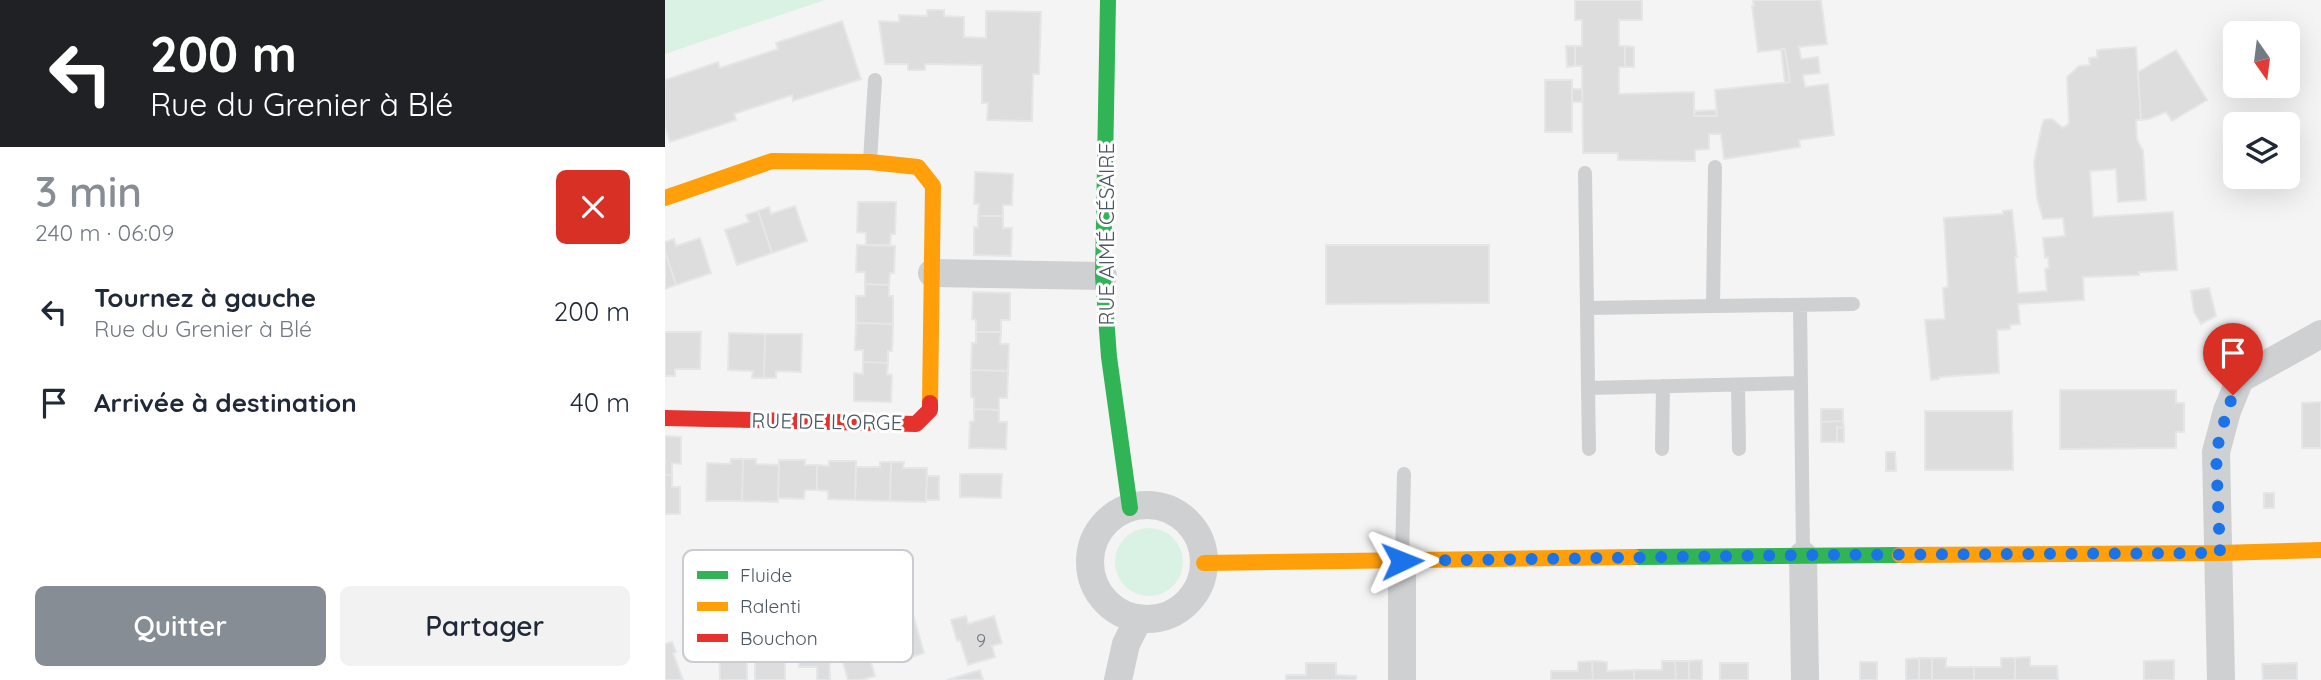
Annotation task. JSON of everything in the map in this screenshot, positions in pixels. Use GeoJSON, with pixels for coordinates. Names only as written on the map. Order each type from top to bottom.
{"type":"FeatureCollection","features":[{"type":"Feature","properties":{"kind":"street","name":"RUE AIMÉ CÉSAIRE"},"geometry":{"type":"LineString","coordinates":[[1108,0],[1103,276],[1109,357],[1130,508]]}},
{"type":"Feature","properties":{"kind":"street","name":"RUE DE L'ORGE"},"geometry":{"type":"LineString","coordinates":[[665,198],[772,161],[870,162],[918,167],[933,186],[930,410],[916,424],[665,418]]}},
{"type":"Feature","properties":{"kind":"street"},"geometry":{"type":"LineString","coordinates":[[932,273],[1103,276]]}},
{"type":"Feature","properties":{"kind":"street"},"geometry":{"type":"LineString","coordinates":[[2221,680],[2216,452],[2227,411],[2240,379],[2321,334]]}},
{"type":"Feature","properties":{"kind":"street"},"geometry":{"type":"LineString","coordinates":[[1148,505],[1165,508],[1181,516],[1194,529],[1201,545],[1204,563],[1201,581],[1191,598],[1176,611],[1159,618],[1139,618],[1121,612],[1105,601],[1095,585],[1090,567],[1092,548],[1100,530],[1113,516],[1130,508],[1148,505]]}},
{"type":"Feature","properties":{"kind":"street"},"geometry":{"type":"LineString","coordinates":[[1204,563],[2321,550]]}},
{"type":"Feature","properties":{"kind":"street"},"geometry":{"type":"LineString","coordinates":[[1803,555],[1805,680]]}},
{"type":"Feature","properties":{"kind":"street"},"geometry":{"type":"LineString","coordinates":[[1402,561],[1402,680]]}},
{"type":"Feature","properties":{"kind":"street"},"geometry":{"type":"LineString","coordinates":[[1118,680],[1126,644],[1139,618]]}},
{"type":"Feature","properties":{"kind":"lane"},"geometry":{"type":"LineString","coordinates":[[870,162],[875,80]]}},
{"type":"Feature","properties":{"kind":"lane"},"geometry":{"type":"LineString","coordinates":[[1713,306],[1715,167]]}},
{"type":"Feature","properties":{"kind":"lane"},"geometry":{"type":"LineString","coordinates":[[1585,173],[1589,449]]}},
{"type":"Feature","properties":{"kind":"lane"},"geometry":{"type":"LineString","coordinates":[[1587,308],[1853,304]]}},
{"type":"Feature","properties":{"kind":"lane"},"geometry":{"type":"LineString","coordinates":[[1800,305],[1803,555]]}},
{"type":"Feature","properties":{"kind":"lane"},"geometry":{"type":"LineString","coordinates":[[1588,388],[1801,383]]}},
{"type":"Feature","properties":{"kind":"lane"},"geometry":{"type":"LineString","coordinates":[[1738,385],[1738,449]]}},
{"type":"Feature","properties":{"kind":"lane"},"geometry":{"type":"LineString","coordinates":[[1662,449],[1663,386]]}},
{"type":"Feature","properties":{"kind":"lane"},"geometry":{"type":"LineString","coordinates":[[1402,561],[1404,474]]}},
{"type":"Feature","properties":{"kind":"green space"},"geometry":{"type":"Polygon","coordinates":[[[665,0],[825,0],[665,54],[665,0]]]}},
{"type":"Feature","properties":{"kind":"green space"},"geometry":{"type":"Polygon","coordinates":[[[1142,528],[1156,528],[1168,533],[1178,543],[1183,562],[1178,581],[1168,591],[1156,596],[1142,596],[1130,591],[1120,581],[1115,569],[1115,555],[1120,543],[1130,533],[1142,528]]]}},
{"type":"Feature","properties":{"kind":"building"},"geometry":{"type":"Polygon","coordinates":[[[1575,0],[1642,0],[1642,20],[1619,20],[1619,46],[1625,46],[1625,67],[1619,67],[1619,94],[1694,92],[1694,116],[1717,116],[1715,90],[1790,82],[1785,49],[1758,52],[1753,0],[1821,0],[1827,44],[1799,47],[1801,59],[1818,57],[1820,73],[1803,75],[1805,87],[1828,84],[1834,135],[1799,140],[1800,147],[1724,159],[1721,134],[1709,134],[1709,149],[1695,150],[1695,161],[1618,160],[1618,153],[1583,153],[1582,66],[1575,66],[1575,46],[1582,46],[1582,20],[1575,20],[1575,0]]]}},
{"type":"Feature","properties":{"kind":"building"},"geometry":{"type":"Polygon","coordinates":[[[927,10],[944,10],[944,16],[964,17],[964,37],[986,38],[986,11],[1041,12],[1039,74],[1033,74],[1032,121],[987,120],[988,103],[982,103],[982,65],[925,64],[925,70],[908,70],[908,64],[885,64],[879,21],[899,22],[899,15],[927,16],[927,10]]]}},
{"type":"Feature","properties":{"kind":"building"},"geometry":{"type":"Polygon","coordinates":[[[842,21],[861,79],[793,101],[792,95],[734,114],[736,120],[670,142],[665,126],[665,80],[718,62],[720,68],[778,49],[776,43],[842,21]]]}},
{"type":"Feature","properties":{"kind":"building"},"geometry":{"type":"Polygon","coordinates":[[[1566,46],[1575,46],[1575,66],[1567,67],[1566,46]]]}},
{"type":"Feature","properties":{"kind":"building"},"geometry":{"type":"Polygon","coordinates":[[[1625,46],[1634,47],[1634,67],[1625,67],[1625,46]]]}},
{"type":"Feature","properties":{"kind":"building"},"geometry":{"type":"Polygon","coordinates":[[[2136,47],[2141,120],[2136,120],[2137,140],[2143,151],[2146,200],[2118,202],[2116,169],[2090,171],[2093,217],[2173,212],[2177,270],[2139,272],[2139,275],[2083,277],[2084,300],[2018,304],[2020,324],[2010,325],[2010,329],[1997,330],[1999,373],[1939,377],[1931,380],[1925,320],[1945,319],[1943,288],[1948,287],[1944,218],[2003,214],[2003,211],[2012,210],[2018,293],[2047,291],[2045,269],[2049,268],[2043,238],[2065,236],[2063,218],[2043,219],[2037,198],[2034,162],[2042,125],[2044,120],[2052,119],[2063,128],[2069,123],[2067,77],[2079,66],[2090,65],[2089,58],[2097,57],[2097,50],[2136,47]]]}},
{"type":"Feature","properties":{"kind":"building"},"geometry":{"type":"Polygon","coordinates":[[[1781,49],[1785,49],[1790,82],[1785,83],[1781,49]]]}},
{"type":"Feature","properties":{"kind":"building"},"geometry":{"type":"Polygon","coordinates":[[[2176,50],[2207,100],[2172,121],[2166,112],[2141,120],[2138,72],[2176,50]]]}},
{"type":"Feature","properties":{"kind":"building"},"geometry":{"type":"Polygon","coordinates":[[[1545,80],[1572,80],[1572,132],[1545,132],[1545,80]]]}},
{"type":"Feature","properties":{"kind":"building"},"geometry":{"type":"Polygon","coordinates":[[[1572,89],[1582,89],[1582,102],[1572,102],[1572,89]]]}},
{"type":"Feature","properties":{"kind":"building"},"geometry":{"type":"Polygon","coordinates":[[[1716,110],[1717,116],[1694,116],[1695,111],[1716,110]]]}},
{"type":"Feature","properties":{"kind":"building"},"geometry":{"type":"Polygon","coordinates":[[[975,172],[1013,174],[1012,205],[1003,205],[1003,216],[978,216],[979,204],[974,204],[975,172]]]}},
{"type":"Feature","properties":{"kind":"building"},"geometry":{"type":"Polygon","coordinates":[[[858,202],[896,202],[895,234],[891,234],[890,245],[866,245],[866,233],[857,232],[858,202]]]}},
{"type":"Feature","properties":{"kind":"building"},"geometry":{"type":"Polygon","coordinates":[[[795,206],[807,241],[772,253],[758,211],[769,207],[771,214],[795,206]]]}},
{"type":"Feature","properties":{"kind":"building"},"geometry":{"type":"Polygon","coordinates":[[[758,211],[772,253],[737,265],[725,230],[749,222],[746,215],[758,211]]]}},
{"type":"Feature","properties":{"kind":"building"},"geometry":{"type":"Polygon","coordinates":[[[978,216],[1003,216],[1003,228],[1012,228],[1011,256],[974,255],[974,227],[978,228],[978,216]]]}},
{"type":"Feature","properties":{"kind":"building"},"geometry":{"type":"Polygon","coordinates":[[[700,238],[711,273],[676,285],[665,251],[665,242],[674,239],[676,246],[700,238]]]}},
{"type":"Feature","properties":{"kind":"building"},"geometry":{"type":"Polygon","coordinates":[[[857,245],[895,246],[894,273],[890,273],[889,285],[865,284],[865,272],[856,272],[857,245]]]}},
{"type":"Feature","properties":{"kind":"building"},"geometry":{"type":"Polygon","coordinates":[[[1326,245],[1489,245],[1489,303],[1326,304],[1326,245]]]}},
{"type":"Feature","properties":{"kind":"building"},"geometry":{"type":"Polygon","coordinates":[[[665,251],[676,285],[665,289],[665,251]]]}},
{"type":"Feature","properties":{"kind":"building"},"geometry":{"type":"Polygon","coordinates":[[[865,284],[889,285],[889,296],[893,296],[893,324],[856,323],[856,296],[865,296],[865,284]]]}},
{"type":"Feature","properties":{"kind":"building"},"geometry":{"type":"Polygon","coordinates":[[[2209,288],[2216,316],[2201,324],[2194,312],[2191,291],[2209,288]]]}},
{"type":"Feature","properties":{"kind":"building"},"geometry":{"type":"Polygon","coordinates":[[[973,292],[1010,293],[1010,320],[1001,320],[1001,332],[976,332],[976,320],[972,319],[973,292]]]}},
{"type":"Feature","properties":{"kind":"building"},"geometry":{"type":"Polygon","coordinates":[[[856,323],[893,324],[892,351],[888,351],[888,363],[863,362],[863,350],[855,350],[856,323]]]}},
{"type":"Feature","properties":{"kind":"building"},"geometry":{"type":"Polygon","coordinates":[[[665,332],[701,332],[700,369],[675,369],[675,376],[665,376],[665,332]]]}},
{"type":"Feature","properties":{"kind":"building"},"geometry":{"type":"Polygon","coordinates":[[[976,332],[1001,332],[1000,344],[1009,344],[1008,371],[971,370],[972,343],[976,343],[976,332]]]}},
{"type":"Feature","properties":{"kind":"building"},"geometry":{"type":"Polygon","coordinates":[[[729,333],[765,334],[764,378],[752,378],[753,371],[728,370],[729,333]]]}},
{"type":"Feature","properties":{"kind":"building"},"geometry":{"type":"Polygon","coordinates":[[[765,334],[802,334],[801,372],[776,371],[776,378],[764,378],[765,334]]]}},
{"type":"Feature","properties":{"kind":"building"},"geometry":{"type":"Polygon","coordinates":[[[863,362],[888,363],[887,374],[892,375],[891,402],[854,401],[854,373],[863,374],[863,362]]]}},
{"type":"Feature","properties":{"kind":"building"},"geometry":{"type":"Polygon","coordinates":[[[971,370],[1008,371],[1007,398],[999,398],[999,410],[974,409],[971,370]]]}},
{"type":"Feature","properties":{"kind":"building"},"geometry":{"type":"Polygon","coordinates":[[[2060,390],[2176,390],[2176,403],[2184,403],[2184,432],[2176,432],[2176,448],[2060,449],[2060,390]]]}},
{"type":"Feature","properties":{"kind":"building"},"geometry":{"type":"Polygon","coordinates":[[[2321,402],[2321,448],[2302,448],[2302,403],[2321,402]]]}},
{"type":"Feature","properties":{"kind":"building"},"geometry":{"type":"Polygon","coordinates":[[[974,409],[999,410],[999,422],[1007,422],[1006,449],[969,448],[970,422],[974,421],[974,409]]]}},
{"type":"Feature","properties":{"kind":"building"},"geometry":{"type":"Polygon","coordinates":[[[1821,409],[1843,409],[1843,421],[1821,422],[1821,409]]]}},
{"type":"Feature","properties":{"kind":"building"},"geometry":{"type":"Polygon","coordinates":[[[1925,411],[2012,411],[2013,470],[1925,470],[1925,411]]]}},
{"type":"Feature","properties":{"kind":"building"},"geometry":{"type":"Polygon","coordinates":[[[1843,421],[1844,428],[1837,427],[1837,442],[1821,442],[1821,422],[1843,421]]]}},
{"type":"Feature","properties":{"kind":"building"},"geometry":{"type":"Polygon","coordinates":[[[1837,427],[1844,428],[1844,442],[1837,442],[1837,427]]]}},
{"type":"Feature","properties":{"kind":"building"},"geometry":{"type":"Polygon","coordinates":[[[665,436],[681,437],[681,464],[672,463],[672,475],[665,475],[665,436]]]}},
{"type":"Feature","properties":{"kind":"building"},"geometry":{"type":"Polygon","coordinates":[[[1886,452],[1895,452],[1896,471],[1886,471],[1886,452]]]}},
{"type":"Feature","properties":{"kind":"building"},"geometry":{"type":"Polygon","coordinates":[[[731,459],[743,459],[742,501],[706,501],[707,463],[730,464],[731,459]]]}},
{"type":"Feature","properties":{"kind":"building"},"geometry":{"type":"Polygon","coordinates":[[[743,459],[756,459],[756,464],[779,465],[778,502],[742,501],[743,459]]]}},
{"type":"Feature","properties":{"kind":"building"},"geometry":{"type":"Polygon","coordinates":[[[779,460],[805,460],[805,465],[817,465],[817,490],[805,490],[804,499],[778,498],[779,460]]]}},
{"type":"Feature","properties":{"kind":"building"},"geometry":{"type":"Polygon","coordinates":[[[829,461],[856,461],[855,500],[828,499],[828,491],[817,490],[817,465],[829,466],[829,461]]]}},
{"type":"Feature","properties":{"kind":"building"},"geometry":{"type":"Polygon","coordinates":[[[880,462],[891,462],[890,501],[855,500],[856,467],[880,467],[880,462]]]}},
{"type":"Feature","properties":{"kind":"building"},"geometry":{"type":"Polygon","coordinates":[[[891,462],[904,462],[903,468],[927,468],[926,502],[890,501],[891,462]]]}},
{"type":"Feature","properties":{"kind":"building"},"geometry":{"type":"Polygon","coordinates":[[[960,474],[1002,474],[1001,498],[960,497],[960,474]]]}},
{"type":"Feature","properties":{"kind":"building"},"geometry":{"type":"Polygon","coordinates":[[[665,475],[672,475],[672,487],[680,487],[680,514],[665,514],[665,475]]]}},
{"type":"Feature","properties":{"kind":"building"},"geometry":{"type":"Polygon","coordinates":[[[927,476],[939,476],[939,500],[926,500],[927,476]]]}},
{"type":"Feature","properties":{"kind":"building"},"geometry":{"type":"Polygon","coordinates":[[[2264,493],[2274,493],[2274,508],[2264,508],[2264,493]]]}},
{"type":"Feature","properties":{"kind":"building"},"geometry":{"type":"Polygon","coordinates":[[[966,616],[968,624],[994,616],[1002,643],[992,646],[995,657],[968,665],[951,620],[966,616]]]}},
{"type":"Feature","properties":{"kind":"building"},"geometry":{"type":"Polygon","coordinates":[[[913,618],[924,653],[913,657],[913,618]]]}},
{"type":"Feature","properties":{"kind":"building"},"geometry":{"type":"Polygon","coordinates":[[[672,642],[683,680],[665,680],[665,644],[672,642]]]}},
{"type":"Feature","properties":{"kind":"building"},"geometry":{"type":"Polygon","coordinates":[[[2030,657],[2030,666],[2057,666],[2058,680],[2015,680],[2015,658],[2030,657]]]}},
{"type":"Feature","properties":{"kind":"building"},"geometry":{"type":"Polygon","coordinates":[[[1919,658],[1932,658],[1932,680],[1919,680],[1919,658]]]}},
{"type":"Feature","properties":{"kind":"building"},"geometry":{"type":"Polygon","coordinates":[[[1919,658],[1919,680],[1906,680],[1906,659],[1919,658]]]}},
{"type":"Feature","properties":{"kind":"building"},"geometry":{"type":"Polygon","coordinates":[[[1932,658],[1946,658],[1946,667],[1974,667],[1974,680],[1932,680],[1932,658]]]}},
{"type":"Feature","properties":{"kind":"building"},"geometry":{"type":"Polygon","coordinates":[[[2001,658],[2015,658],[2015,680],[1974,680],[1974,667],[2001,667],[2001,658]]]}},
{"type":"Feature","properties":{"kind":"building"},"geometry":{"type":"Polygon","coordinates":[[[1702,660],[1702,680],[1689,680],[1689,661],[1702,660]]]}},
{"type":"Feature","properties":{"kind":"building"},"geometry":{"type":"Polygon","coordinates":[[[2174,660],[2174,680],[2144,680],[2144,661],[2174,660]]]}},
{"type":"Feature","properties":{"kind":"building"},"geometry":{"type":"Polygon","coordinates":[[[1592,661],[1593,680],[1551,680],[1551,671],[1578,671],[1578,662],[1592,661]]]}},
{"type":"Feature","properties":{"kind":"building"},"geometry":{"type":"Polygon","coordinates":[[[1592,661],[1607,662],[1607,671],[1634,670],[1634,680],[1593,680],[1592,661]]]}},
{"type":"Feature","properties":{"kind":"building"},"geometry":{"type":"Polygon","coordinates":[[[1662,661],[1675,661],[1676,680],[1634,680],[1634,670],[1662,670],[1662,661]]]}},
{"type":"Feature","properties":{"kind":"building"},"geometry":{"type":"Polygon","coordinates":[[[1675,661],[1689,661],[1689,680],[1676,680],[1675,661]]]}},
{"type":"Feature","properties":{"kind":"building"},"geometry":{"type":"Polygon","coordinates":[[[719,662],[747,662],[747,680],[720,680],[719,662]]]}},
{"type":"Feature","properties":{"kind":"building"},"geometry":{"type":"Polygon","coordinates":[[[755,662],[785,662],[785,680],[755,680],[755,662]]]}},
{"type":"Feature","properties":{"kind":"building"},"geometry":{"type":"Polygon","coordinates":[[[799,662],[830,662],[830,680],[817,680],[817,667],[799,667],[799,662]]]}},
{"type":"Feature","properties":{"kind":"building"},"geometry":{"type":"Polygon","coordinates":[[[843,662],[871,662],[875,676],[848,680],[843,662]]]}},
{"type":"Feature","properties":{"kind":"building"},"geometry":{"type":"Polygon","coordinates":[[[1860,662],[1877,662],[1877,680],[1860,680],[1860,662]]]}},
{"type":"Feature","properties":{"kind":"building"},"geometry":{"type":"Polygon","coordinates":[[[1306,663],[1336,663],[1336,675],[1356,676],[1356,680],[1286,680],[1286,675],[1306,675],[1306,663]]]}},
{"type":"Feature","properties":{"kind":"building"},"geometry":{"type":"Polygon","coordinates":[[[1720,663],[1748,663],[1748,680],[1720,680],[1720,663]]]}},
{"type":"Feature","properties":{"kind":"building"},"geometry":{"type":"Polygon","coordinates":[[[2297,663],[2297,680],[2263,680],[2262,664],[2297,663]]]}},
{"type":"Feature","properties":{"kind":"building"},"geometry":{"type":"Polygon","coordinates":[[[980,670],[983,680],[947,680],[980,670]]]}},
{"type":"Feature","properties":{"kind":"traffic: fast"},"geometry":{"type":"LineString","coordinates":[[1108,0],[1103,276],[1109,357],[1130,508]]}},
{"type":"Feature","properties":{"kind":"traffic: fast"},"geometry":{"type":"LineString","coordinates":[[1634,557],[1900,555]]}},
{"type":"Feature","properties":{"kind":"traffic: slow"},"geometry":{"type":"LineString","coordinates":[[665,198],[772,161],[870,162],[918,167],[933,186],[930,403]]}},
{"type":"Feature","properties":{"kind":"traffic: slow"},"geometry":{"type":"LineString","coordinates":[[1900,555],[2321,550]]}},
{"type":"Feature","properties":{"kind":"traffic: slow"},"geometry":{"type":"LineString","coordinates":[[1204,563],[1634,557]]}},
{"type":"Feature","properties":{"kind":"traffic: jam"},"geometry":{"type":"LineString","coordinates":[[665,418],[916,424],[930,410],[930,403]]}},
{"type":"Feature","properties":{"kind":"route"},"geometry":{"type":"LineString","coordinates":[[1402,561],[2220,553],[2216,452],[2233,395]]}}]}
